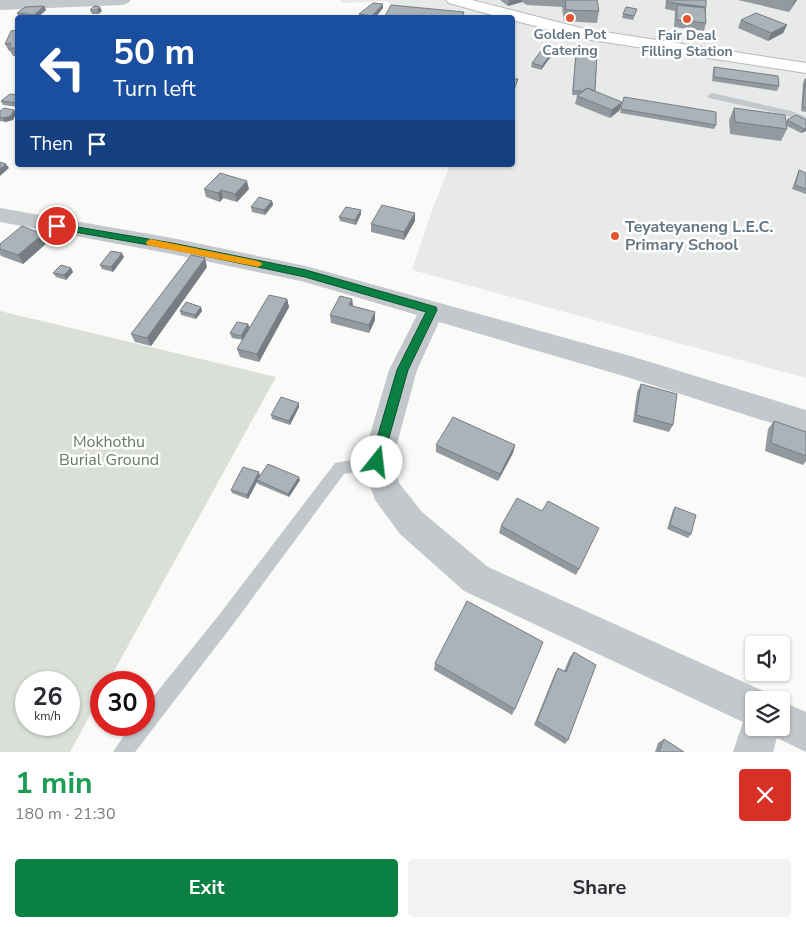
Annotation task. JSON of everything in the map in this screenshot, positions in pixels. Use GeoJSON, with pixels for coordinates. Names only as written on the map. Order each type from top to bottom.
{"type":"FeatureCollection","features":[{"type":"Feature","properties":{"kind":"main road"},"geometry":{"type":"LineString","coordinates":[[454,0],[512,15]]}},
{"type":"Feature","properties":{"kind":"main road"},"geometry":{"type":"LineString","coordinates":[[515,16],[585,34],[806,68]]}},
{"type":"Feature","properties":{"kind":"street"},"geometry":{"type":"LineString","coordinates":[[0,4],[123,0]]}},
{"type":"Feature","properties":{"kind":"street"},"geometry":{"type":"LineString","coordinates":[[0,215],[172,246],[306,274],[627,366],[806,422]]}},
{"type":"Feature","properties":{"kind":"street"},"geometry":{"type":"LineString","coordinates":[[432,310],[403,370],[377,462],[386,490],[411,523],[476,579],[745,703]]}},
{"type":"Feature","properties":{"kind":"street"},"geometry":{"type":"LineString","coordinates":[[790,724],[806,732]]}},
{"type":"Feature","properties":{"kind":"street"},"geometry":{"type":"LineString","coordinates":[[753,752],[758,736]]}},
{"type":"Feature","properties":{"kind":"lane"},"geometry":{"type":"LineString","coordinates":[[712,96],[788,113],[806,120]]}},
{"type":"Feature","properties":{"kind":"lane"},"geometry":{"type":"LineString","coordinates":[[155,709],[225,621],[340,468],[377,462]]}},
{"type":"Feature","properties":{"kind":"lane"},"geometry":{"type":"LineString","coordinates":[[123,752],[134,736]]}},
{"type":"Feature","properties":{"kind":"shaded area","name":"Teyateyaneng L.E.C. Primary School"},"geometry":{"type":"Polygon","coordinates":[[[340,0],[806,0],[806,378],[412,270],[449,167],[515,167],[515,15],[384,15],[391,5],[386,1],[342,3],[340,0]]]}},
{"type":"Feature","properties":{"kind":"green space","name":"Mokhothu Burial Ground"},"geometry":{"type":"Polygon","coordinates":[[[0,311],[276,377],[114,671],[90,671],[90,715],[80,734],[80,671],[15,671],[15,736],[79,736],[70,752],[0,752],[0,311]]]}},
{"type":"Feature","properties":{"kind":"building"},"geometry":{"type":"Polygon","coordinates":[[[565,0],[597,0],[599,11],[566,10],[565,0]]]}},
{"type":"Feature","properties":{"kind":"building"},"geometry":{"type":"Polygon","coordinates":[[[667,0],[706,0],[706,7],[667,2],[667,0]]]}},
{"type":"Feature","properties":{"kind":"building"},"geometry":{"type":"Polygon","coordinates":[[[373,3],[383,4],[373,15],[359,14],[373,3]]]}},
{"type":"Feature","properties":{"kind":"building"},"geometry":{"type":"Polygon","coordinates":[[[391,5],[464,12],[463,15],[386,15],[391,5]]]}},
{"type":"Feature","properties":{"kind":"building"},"geometry":{"type":"Polygon","coordinates":[[[677,5],[705,8],[706,23],[677,20],[677,5]]]}},
{"type":"Feature","properties":{"kind":"building"},"geometry":{"type":"Polygon","coordinates":[[[44,6],[34,15],[17,13],[25,7],[44,6]]]}},
{"type":"Feature","properties":{"kind":"building"},"geometry":{"type":"Polygon","coordinates":[[[94,6],[100,7],[97,10],[90,10],[94,6]]]}},
{"type":"Feature","properties":{"kind":"building"},"geometry":{"type":"Polygon","coordinates":[[[626,7],[637,9],[634,16],[623,14],[626,7]]]}},
{"type":"Feature","properties":{"kind":"building"},"geometry":{"type":"Polygon","coordinates":[[[756,13],[787,25],[771,33],[741,20],[756,13]]]}},
{"type":"Feature","properties":{"kind":"building"},"geometry":{"type":"Polygon","coordinates":[[[15,30],[15,48],[9,48],[11,43],[5,44],[11,31],[15,30]]]}},
{"type":"Feature","properties":{"kind":"building"},"geometry":{"type":"Polygon","coordinates":[[[546,44],[556,47],[542,66],[532,63],[546,44]]]}},
{"type":"Feature","properties":{"kind":"building"},"geometry":{"type":"Polygon","coordinates":[[[576,52],[597,54],[595,91],[587,88],[583,91],[573,91],[576,52]]]}},
{"type":"Feature","properties":{"kind":"building"},"geometry":{"type":"Polygon","coordinates":[[[714,67],[778,76],[779,86],[714,77],[714,67]]]}},
{"type":"Feature","properties":{"kind":"building"},"geometry":{"type":"Polygon","coordinates":[[[806,79],[806,108],[803,107],[806,79]]]}},
{"type":"Feature","properties":{"kind":"building"},"geometry":{"type":"Polygon","coordinates":[[[587,88],[622,102],[612,110],[577,96],[587,88]]]}},
{"type":"Feature","properties":{"kind":"building"},"geometry":{"type":"Polygon","coordinates":[[[10,94],[15,95],[15,103],[1,101],[10,94]]]}},
{"type":"Feature","properties":{"kind":"building"},"geometry":{"type":"Polygon","coordinates":[[[624,97],[716,112],[716,125],[621,109],[624,97]]]}},
{"type":"Feature","properties":{"kind":"building"},"geometry":{"type":"Polygon","coordinates":[[[4,108],[14,110],[11,116],[0,117],[0,111],[4,108]]]}},
{"type":"Feature","properties":{"kind":"building"},"geometry":{"type":"Polygon","coordinates":[[[734,108],[785,115],[787,129],[735,122],[734,108]]]}},
{"type":"Feature","properties":{"kind":"building"},"geometry":{"type":"Polygon","coordinates":[[[796,115],[806,120],[806,128],[804,129],[787,120],[796,115]]]}},
{"type":"Feature","properties":{"kind":"building"},"geometry":{"type":"Polygon","coordinates":[[[0,162],[6,164],[0,169],[0,162]]]}},
{"type":"Feature","properties":{"kind":"building"},"geometry":{"type":"Polygon","coordinates":[[[799,170],[806,173],[806,189],[795,185],[799,170]]]}},
{"type":"Feature","properties":{"kind":"building"},"geometry":{"type":"Polygon","coordinates":[[[220,173],[247,181],[235,194],[221,190],[218,193],[204,189],[220,173]]]}},
{"type":"Feature","properties":{"kind":"building"},"geometry":{"type":"Polygon","coordinates":[[[259,197],[272,201],[264,210],[251,207],[259,197]]]}},
{"type":"Feature","properties":{"kind":"building"},"geometry":{"type":"Polygon","coordinates":[[[382,205],[415,213],[404,232],[371,224],[382,205]]]}},
{"type":"Feature","properties":{"kind":"building"},"geometry":{"type":"Polygon","coordinates":[[[346,207],[361,210],[355,220],[339,217],[346,207]]]}},
{"type":"Feature","properties":{"kind":"building"},"geometry":{"type":"Polygon","coordinates":[[[22,226],[43,234],[18,255],[0,249],[0,244],[22,226]]]}},
{"type":"Feature","properties":{"kind":"building"},"geometry":{"type":"Polygon","coordinates":[[[111,251],[122,253],[111,267],[100,265],[111,251]]]}},
{"type":"Feature","properties":{"kind":"building"},"geometry":{"type":"Polygon","coordinates":[[[191,255],[205,258],[147,338],[131,334],[191,255]]]}},
{"type":"Feature","properties":{"kind":"building"},"geometry":{"type":"Polygon","coordinates":[[[61,265],[71,268],[64,275],[53,273],[61,265]]]}},
{"type":"Feature","properties":{"kind":"building"},"geometry":{"type":"Polygon","coordinates":[[[269,295],[287,299],[257,354],[237,349],[269,295]]]}},
{"type":"Feature","properties":{"kind":"building"},"geometry":{"type":"Polygon","coordinates":[[[340,296],[352,299],[349,305],[375,312],[369,325],[330,315],[340,296]]]}},
{"type":"Feature","properties":{"kind":"building"},"geometry":{"type":"Polygon","coordinates":[[[186,302],[201,307],[195,315],[180,311],[186,302]]]}},
{"type":"Feature","properties":{"kind":"building"},"geometry":{"type":"Polygon","coordinates":[[[237,322],[248,324],[241,336],[230,333],[237,322]]]}},
{"type":"Feature","properties":{"kind":"building"},"geometry":{"type":"Polygon","coordinates":[[[641,384],[677,394],[673,425],[636,415],[641,384]]]}},
{"type":"Feature","properties":{"kind":"building"},"geometry":{"type":"Polygon","coordinates":[[[281,397],[299,403],[289,421],[271,415],[281,397]]]}},
{"type":"Feature","properties":{"kind":"building"},"geometry":{"type":"Polygon","coordinates":[[[453,417],[515,445],[500,474],[436,445],[453,417]]]}},
{"type":"Feature","properties":{"kind":"building"},"geometry":{"type":"Polygon","coordinates":[[[774,421],[806,432],[806,456],[771,443],[774,421]]]}},
{"type":"Feature","properties":{"kind":"building"},"geometry":{"type":"Polygon","coordinates":[[[268,464],[299,477],[288,494],[257,480],[268,464]]]}},
{"type":"Feature","properties":{"kind":"building"},"geometry":{"type":"Polygon","coordinates":[[[243,467],[259,472],[247,495],[231,490],[243,467]]]}},
{"type":"Feature","properties":{"kind":"building"},"geometry":{"type":"Polygon","coordinates":[[[517,498],[542,511],[548,501],[599,528],[579,569],[501,526],[517,498]]]}},
{"type":"Feature","properties":{"kind":"building"},"geometry":{"type":"Polygon","coordinates":[[[675,507],[696,515],[691,534],[670,525],[675,507]]]}},
{"type":"Feature","properties":{"kind":"building"},"geometry":{"type":"Polygon","coordinates":[[[467,601],[543,642],[515,709],[435,663],[467,601]]]}},
{"type":"Feature","properties":{"kind":"building"},"geometry":{"type":"Polygon","coordinates":[[[574,652],[596,665],[568,740],[537,721],[558,668],[566,672],[574,652]]]}},
{"type":"Feature","properties":{"kind":"building"},"geometry":{"type":"Polygon","coordinates":[[[664,739],[684,752],[659,752],[664,739]]]}},
{"type":"Feature","properties":{"kind":"slow traffic"},"geometry":{"type":"LineString","coordinates":[[150,242],[258,264]]}},
{"type":"Feature","properties":{"kind":"place","name":"Golden Pot Catering"},"geometry":{"type":"Point","coordinates":[570,18]}},
{"type":"Feature","properties":{"kind":"place","name":"Fair Deal Filling Station"},"geometry":{"type":"Point","coordinates":[687,19]}},
{"type":"Feature","properties":{"kind":"place","name":"Teyateyaneng L.E.C. Primary School"},"geometry":{"type":"Point","coordinates":[615,236]}},
{"type":"Feature","properties":{"kind":"route"},"geometry":{"type":"LineString","coordinates":[[57,226],[172,246],[306,274],[432,310],[403,370],[377,462]]}}]}
